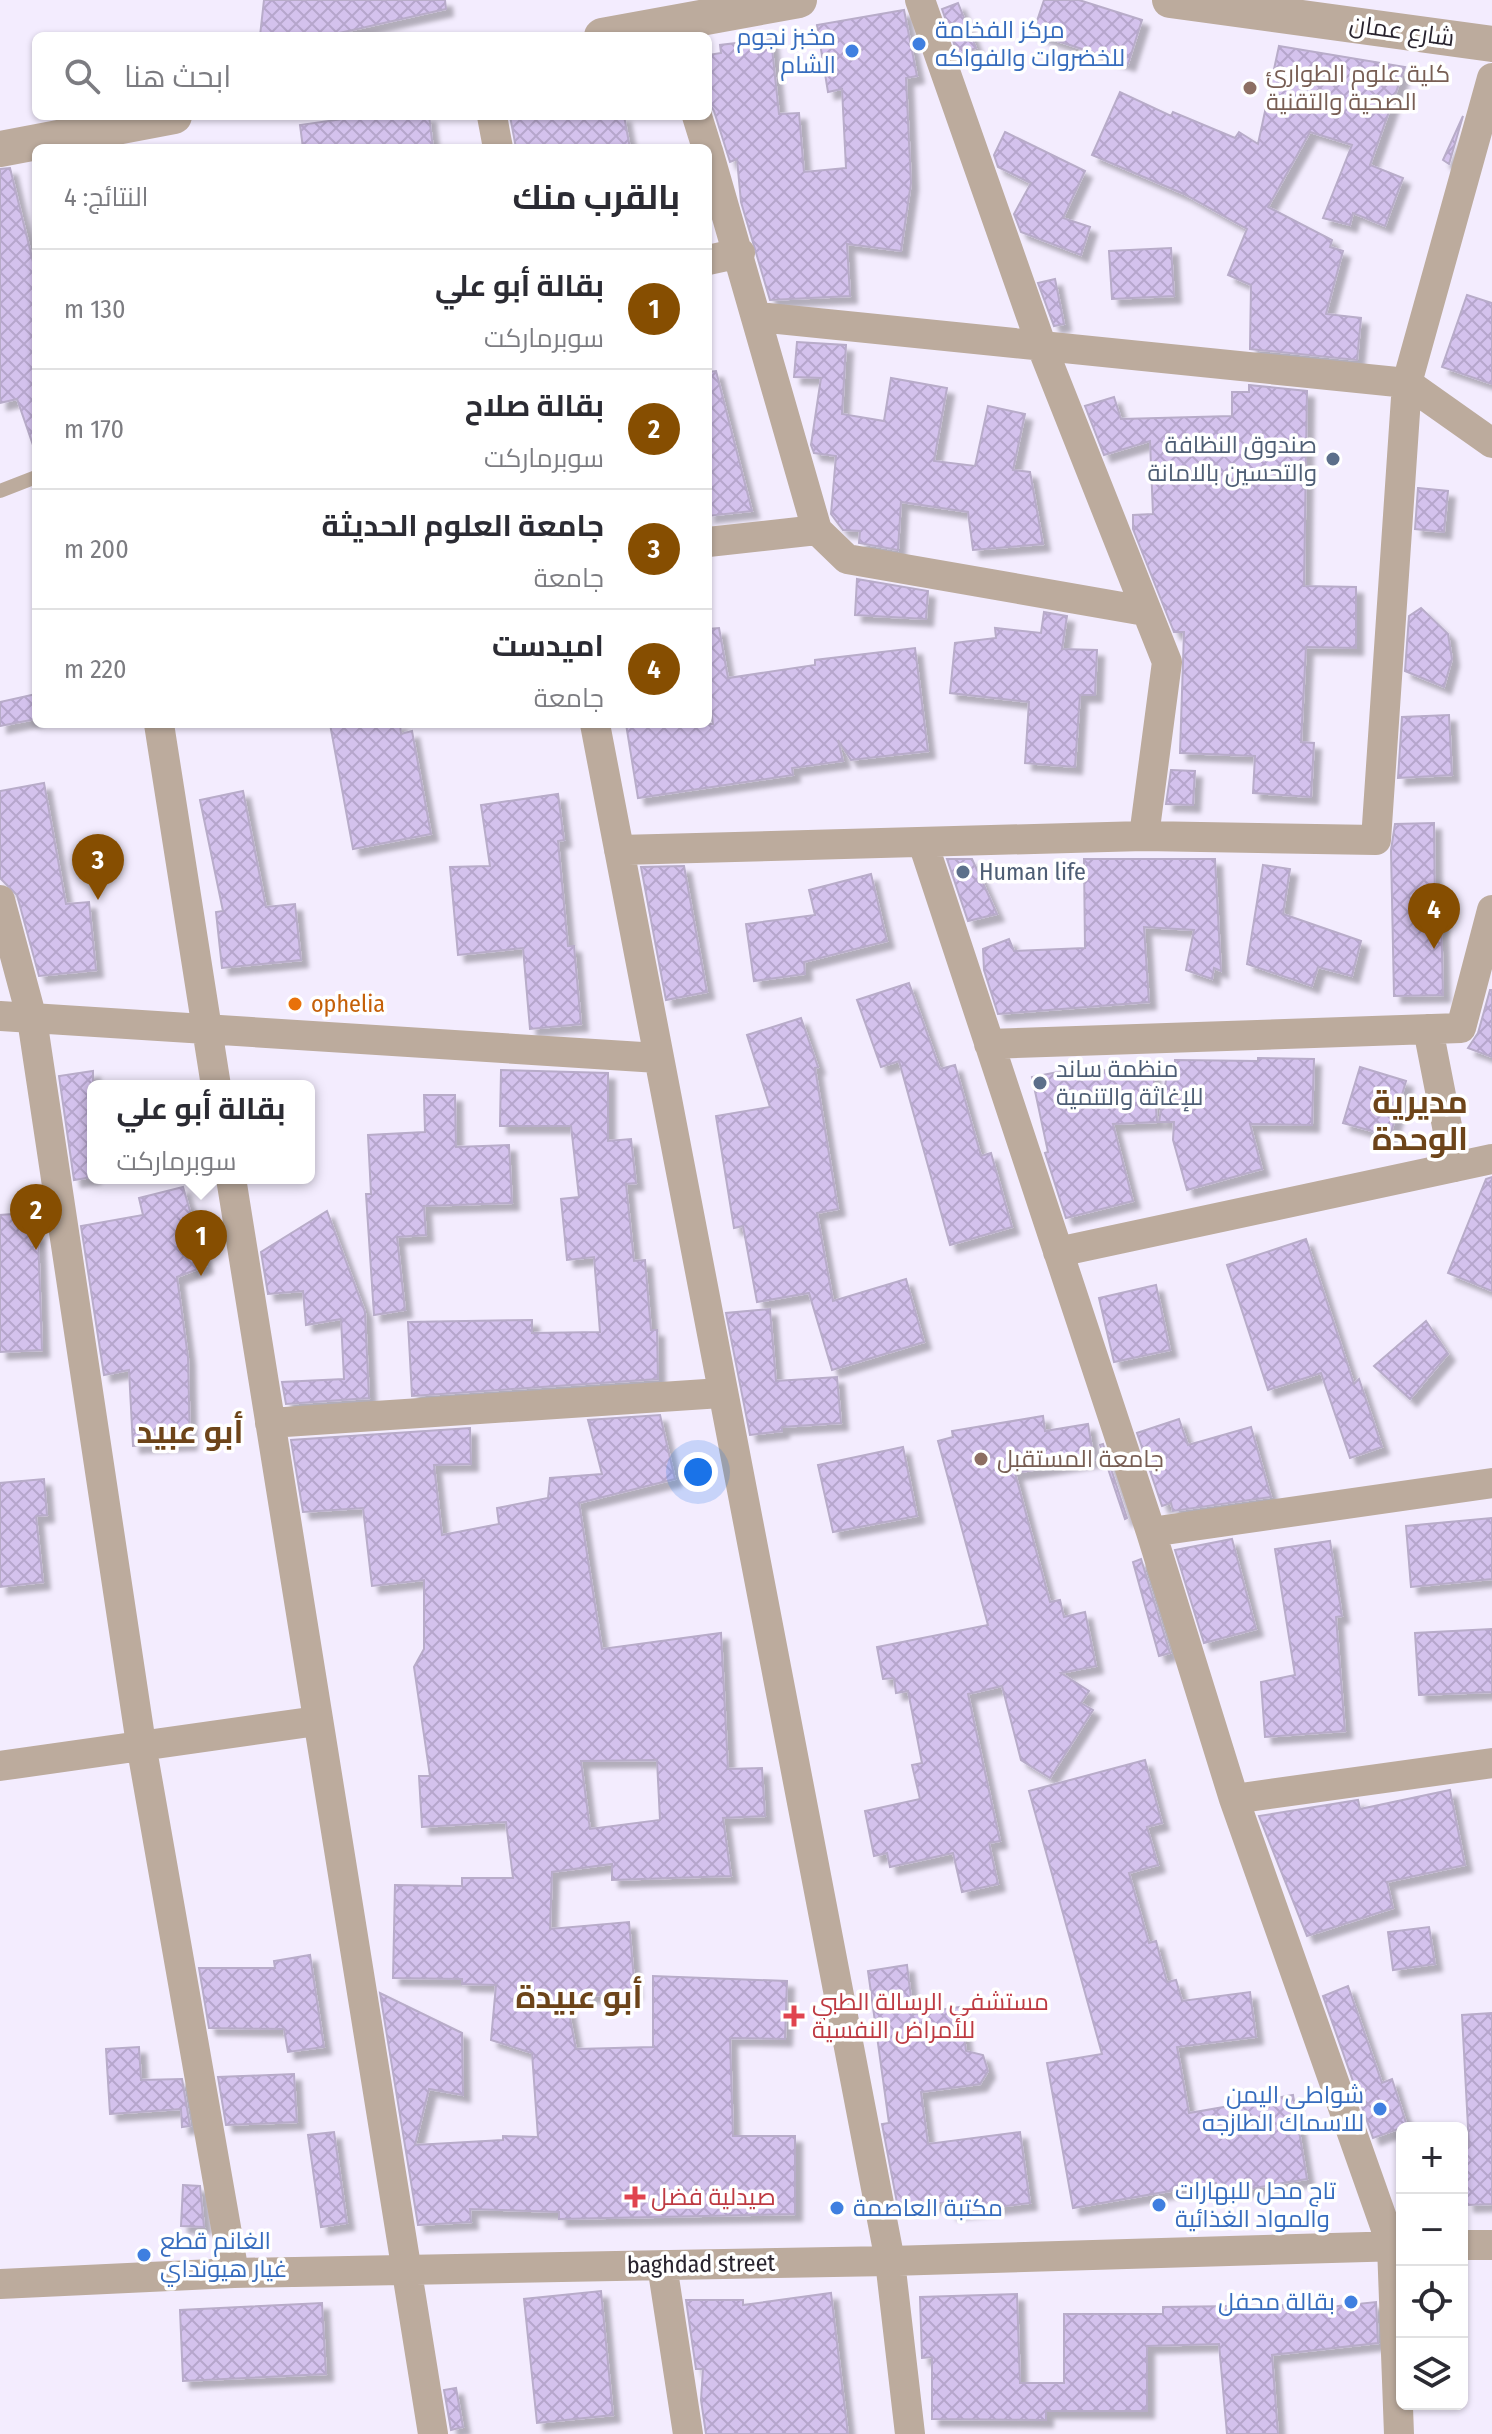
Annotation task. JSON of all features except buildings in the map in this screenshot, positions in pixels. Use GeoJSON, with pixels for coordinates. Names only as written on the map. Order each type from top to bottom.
{"type":"FeatureCollection","features":[{"type":"Feature","properties":{"kind":"street"},"geometry":{"type":"LineString","coordinates":[[618,32],[667,20],[799,0]]}},
{"type":"Feature","properties":{"kind":"street"},"geometry":{"type":"LineString","coordinates":[[920,0],[1042,347],[1167,662],[1144,836]]}},
{"type":"Feature","properties":{"kind":"street","name":"شارع عمان"},"geometry":{"type":"LineString","coordinates":[[1170,0],[1312,9],[1492,44]]}},
{"type":"Feature","properties":{"kind":"street"},"geometry":{"type":"LineString","coordinates":[[619,850],[1144,836],[1376,840],[1407,383],[1492,78]]}},
{"type":"Feature","properties":{"kind":"street"},"geometry":{"type":"LineString","coordinates":[[0,149],[153,120]]}},
{"type":"Feature","properties":{"kind":"street"},"geometry":{"type":"LineString","coordinates":[[493,120],[497,144]]}},
{"type":"Feature","properties":{"kind":"street"},"geometry":{"type":"LineString","coordinates":[[698,120],[706,144]]}},
{"type":"Feature","properties":{"kind":"street"},"geometry":{"type":"LineString","coordinates":[[712,163],[817,530],[847,559],[1145,611]]}},
{"type":"Feature","properties":{"kind":"street"},"geometry":{"type":"LineString","coordinates":[[712,259],[740,253]]}},
{"type":"Feature","properties":{"kind":"street"},"geometry":{"type":"LineString","coordinates":[[758,317],[1407,383],[1492,443]]}},
{"type":"Feature","properties":{"kind":"street"},"geometry":{"type":"LineString","coordinates":[[712,542],[817,530]]}},
{"type":"Feature","properties":{"kind":"street"},"geometry":{"type":"LineString","coordinates":[[160,728],[215,1080]]}},
{"type":"Feature","properties":{"kind":"street"},"geometry":{"type":"LineString","coordinates":[[596,728],[890,2261],[910,2434]]}},
{"type":"Feature","properties":{"kind":"street"},"geometry":{"type":"LineString","coordinates":[[923,843],[1151,1532],[1234,1799],[1396,2243]]}},
{"type":"Feature","properties":{"kind":"street"},"geometry":{"type":"LineString","coordinates":[[0,900],[32,1019],[141,1744],[234,2273]]}},
{"type":"Feature","properties":{"kind":"street"},"geometry":{"type":"LineString","coordinates":[[989,1044],[1461,1028],[1492,910]]}},
{"type":"Feature","properties":{"kind":"street"},"geometry":{"type":"LineString","coordinates":[[0,1016],[658,1058]]}},
{"type":"Feature","properties":{"kind":"street"},"geometry":{"type":"LineString","coordinates":[[1428,1029],[1455,1167]]}},
{"type":"Feature","properties":{"kind":"street"},"geometry":{"type":"LineString","coordinates":[[1058,1252],[1492,1159]]}},
{"type":"Feature","properties":{"kind":"street"},"geometry":{"type":"LineString","coordinates":[[232,1184],[404,2270],[433,2434]]}},
{"type":"Feature","properties":{"kind":"street"},"geometry":{"type":"LineString","coordinates":[[270,1423],[721,1393]]}},
{"type":"Feature","properties":{"kind":"street"},"geometry":{"type":"LineString","coordinates":[[1151,1532],[1492,1483]]}},
{"type":"Feature","properties":{"kind":"street"},"geometry":{"type":"LineString","coordinates":[[0,1766],[317,1721]]}},
{"type":"Feature","properties":{"kind":"street"},"geometry":{"type":"LineString","coordinates":[[1234,1799],[1492,1763]]}},
{"type":"Feature","properties":{"kind":"street"},"geometry":{"type":"LineString","coordinates":[[1468,2245],[1492,2245]]}},
{"type":"Feature","properties":{"kind":"street","name":"baghdad street"},"geometry":{"type":"LineString","coordinates":[[0,2284],[234,2273],[890,2261],[1396,2246]]}},
{"type":"Feature","properties":{"kind":"street"},"geometry":{"type":"LineString","coordinates":[[662,2265],[688,2434]]}},
{"type":"Feature","properties":{"kind":"street"},"geometry":{"type":"LineString","coordinates":[[1397,2266],[1399,2434]]}},
{"type":"Feature","properties":{"kind":"lane"},"geometry":{"type":"LineString","coordinates":[[0,491],[32,479]]}},
{"type":"Feature","properties":{"kind":"place","name":"مركز الفخامة للخضروات والفواكه"},"geometry":{"type":"Point","coordinates":[919,44]}},
{"type":"Feature","properties":{"kind":"place","name":"مخبز نجوم الشام"},"geometry":{"type":"Point","coordinates":[852,51]}},
{"type":"Feature","properties":{"kind":"place","name":"كلية علوم الطوارئ الصحية والتقنية"},"geometry":{"type":"Point","coordinates":[1250,88]}},
{"type":"Feature","properties":{"kind":"place","name":"صندوق النظافة والتحسين بالامانة"},"geometry":{"type":"Point","coordinates":[1333,459]}},
{"type":"Feature","properties":{"kind":"place","name":"Human life"},"geometry":{"type":"Point","coordinates":[963,872]}},
{"type":"Feature","properties":{"kind":"place","name":"جامعة العلوم الحديثة"},"geometry":{"type":"Point","coordinates":[98,900]}},
{"type":"Feature","properties":{"kind":"place","name":"اميدست"},"geometry":{"type":"Point","coordinates":[1434,949]}},
{"type":"Feature","properties":{"kind":"place","name":"ophelia"},"geometry":{"type":"Point","coordinates":[295,1004]}},
{"type":"Feature","properties":{"kind":"place","name":"منظمة ساند للإغاثة والتنمية"},"geometry":{"type":"Point","coordinates":[1040,1083]}},
{"type":"Feature","properties":{"kind":"place","name":"بقالة صلاح"},"geometry":{"type":"Point","coordinates":[36,1250]}},
{"type":"Feature","properties":{"kind":"place","name":"بقالة أبو علي"},"geometry":{"type":"Point","coordinates":[201,1276]}},
{"type":"Feature","properties":{"kind":"place","name":"جامعة المستقبل"},"geometry":{"type":"Point","coordinates":[981,1459]}},
{"type":"Feature","properties":{"kind":"place","name":"مستشفى الرسالة الطبي للأمراض النفسية"},"geometry":{"type":"Point","coordinates":[794,2016]}},
{"type":"Feature","properties":{"kind":"place","name":"شواطى اليمن للاسماك الطازجه"},"geometry":{"type":"Point","coordinates":[1380,2109]}},
{"type":"Feature","properties":{"kind":"place","name":"صيدلية فضل"},"geometry":{"type":"Point","coordinates":[635,2197]}},
{"type":"Feature","properties":{"kind":"place","name":"تاج محل للبهارات والمواد الغذائية"},"geometry":{"type":"Point","coordinates":[1159,2205]}},
{"type":"Feature","properties":{"kind":"place","name":"مكتبة العاصمة"},"geometry":{"type":"Point","coordinates":[837,2208]}},
{"type":"Feature","properties":{"kind":"place","name":"الغانم قطع غيار هيونداي"},"geometry":{"type":"Point","coordinates":[144,2255]}},
{"type":"Feature","properties":{"kind":"place","name":"بقالة محفل"},"geometry":{"type":"Point","coordinates":[1351,2302]}},
{"type":"Feature","properties":{"kind":"district","name":"مديرية الوحدة"},"geometry":{"type":"Point","coordinates":[1420,1120]}},
{"type":"Feature","properties":{"kind":"district","name":"أبو عبيد"},"geometry":{"type":"Point","coordinates":[190,1432]}},
{"type":"Feature","properties":{"kind":"district","name":"أبو عبيدة"},"geometry":{"type":"Point","coordinates":[579,1997]}}]}
